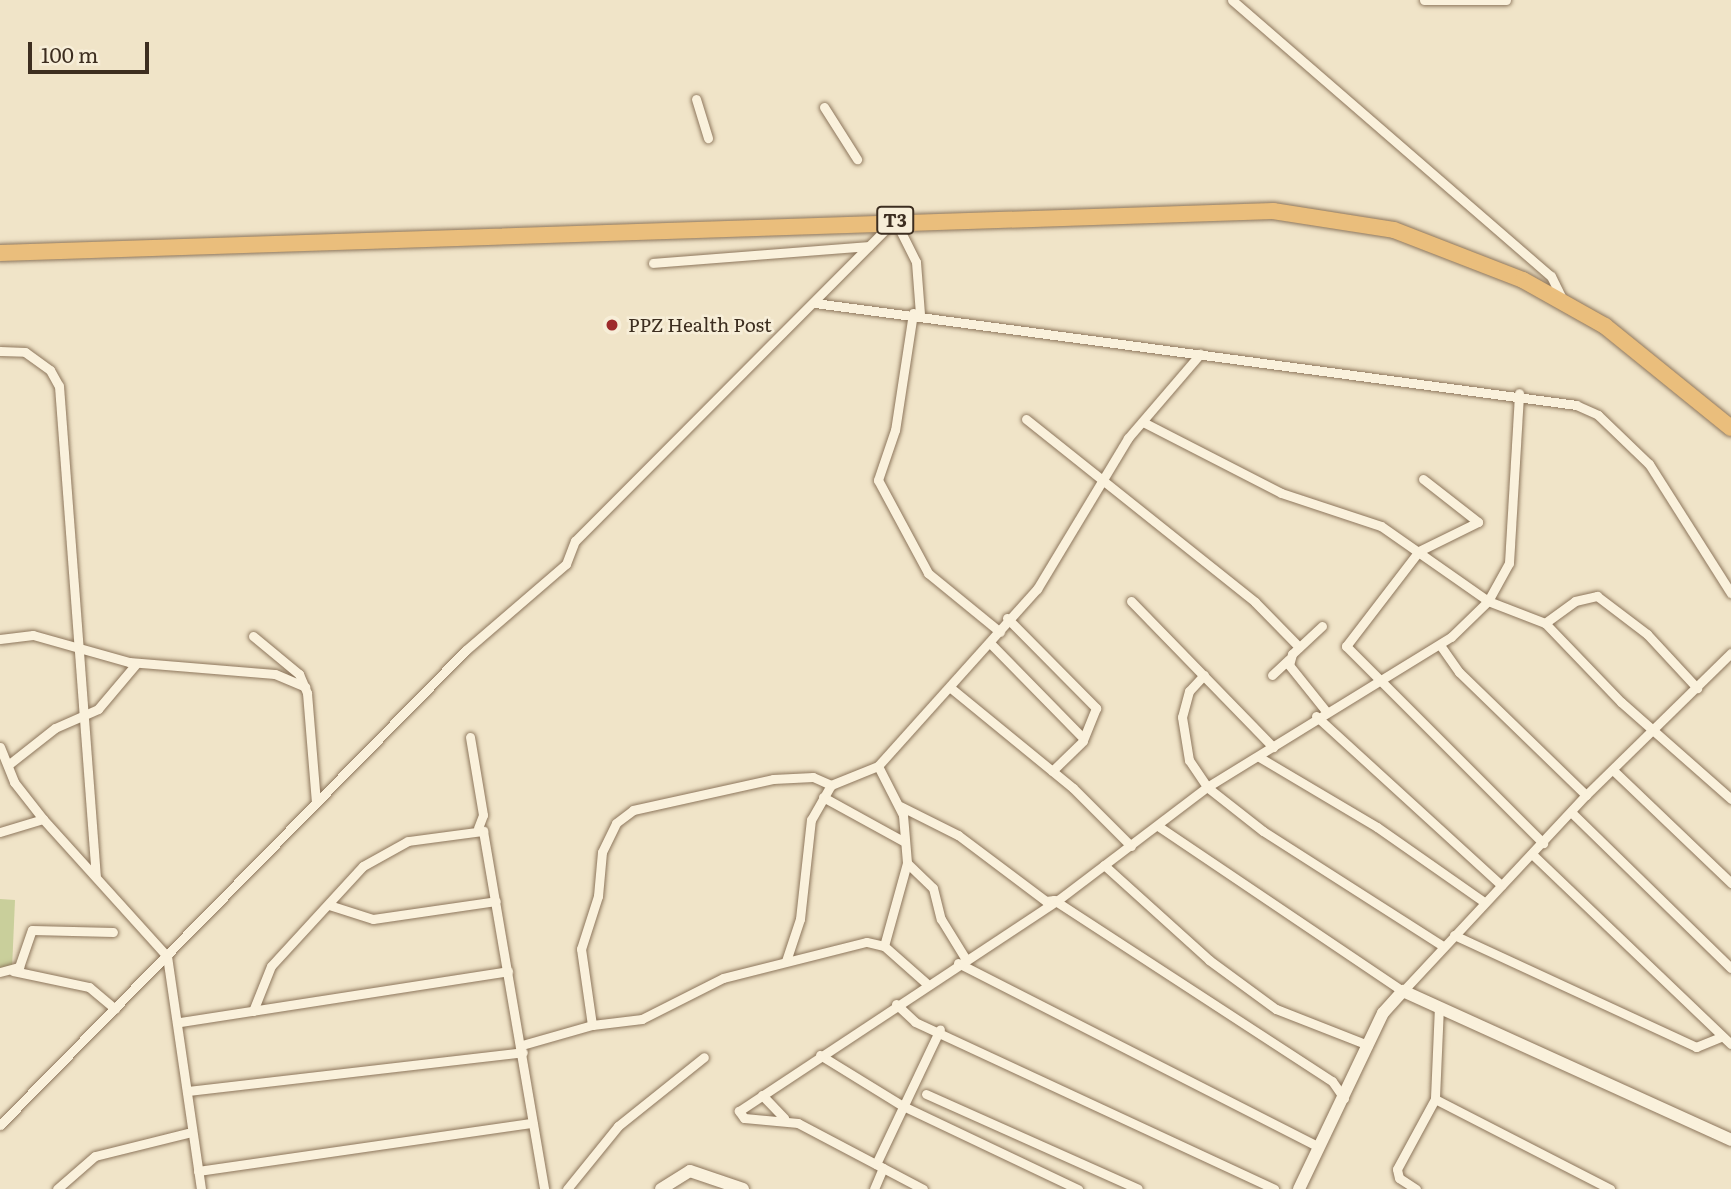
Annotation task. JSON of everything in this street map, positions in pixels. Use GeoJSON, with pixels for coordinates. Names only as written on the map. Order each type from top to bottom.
{"type":"FeatureCollection","features":[{"type":"Feature","properties":{"kind":"highway","name":"T3"},"geometry":{"type":"LineString","coordinates":[[0,253],[1232,210],[1324,216],[1446,248],[1563,302],[1605,326],[1731,428]]}},
{"type":"Feature","properties":{"kind":"street"},"geometry":{"type":"LineString","coordinates":[[1232,0],[1550,275],[1563,302]]}},
{"type":"Feature","properties":{"kind":"street"},"geometry":{"type":"LineString","coordinates":[[1424,0],[1506,0]]}},
{"type":"Feature","properties":{"kind":"street"},"geometry":{"type":"LineString","coordinates":[[696,99],[708,138]]}},
{"type":"Feature","properties":{"kind":"street"},"geometry":{"type":"LineString","coordinates":[[824,107],[857,159]]}},
{"type":"Feature","properties":{"kind":"street"},"geometry":{"type":"LineString","coordinates":[[0,1125],[466,650],[566,564],[575,541],[895,220],[916,262],[916,314],[895,430],[878,480],[928,573],[1000,632]]}},
{"type":"Feature","properties":{"kind":"street"},"geometry":{"type":"LineString","coordinates":[[653,262],[868,246]]}},
{"type":"Feature","properties":{"kind":"street"},"geometry":{"type":"LineString","coordinates":[[815,303],[1519,393],[1576,405],[1623,436],[1670,492],[1731,593]]}},
{"type":"Feature","properties":{"kind":"street"},"geometry":{"type":"LineString","coordinates":[[0,351],[25,352],[50,370],[59,386],[96,877]]}},
{"type":"Feature","properties":{"kind":"street"},"geometry":{"type":"LineString","coordinates":[[786,961],[800,919],[811,820],[831,785],[878,766],[991,644],[1007,618],[1037,589],[1143,422],[1199,354]]}},
{"type":"Feature","properties":{"kind":"street"},"geometry":{"type":"LineString","coordinates":[[784,1118],[741,1117],[741,1109],[962,960],[1056,901],[1207,787],[1258,757],[1321,713],[1440,645],[1489,601],[1511,556],[1519,393]]}},
{"type":"Feature","properties":{"kind":"street"},"geometry":{"type":"LineString","coordinates":[[1026,419],[1255,603],[1299,647]]}},
{"type":"Feature","properties":{"kind":"street"},"geometry":{"type":"LineString","coordinates":[[1143,422],[1281,493],[1381,526],[1489,601],[1545,623],[1656,732],[1731,799]]}},
{"type":"Feature","properties":{"kind":"street"},"geometry":{"type":"LineString","coordinates":[[1423,479],[1478,522],[1419,551],[1346,646],[1543,843]]}},
{"type":"Feature","properties":{"kind":"street"},"geometry":{"type":"LineString","coordinates":[[1545,623],[1575,601],[1597,596],[1647,634],[1696,688]]}},
{"type":"Feature","properties":{"kind":"street"},"geometry":{"type":"LineString","coordinates":[[1131,601],[1273,747]]}},
{"type":"Feature","properties":{"kind":"street"},"geometry":{"type":"LineString","coordinates":[[1007,618],[1093,702],[1091,728],[1052,771]]}},
{"type":"Feature","properties":{"kind":"street"},"geometry":{"type":"LineString","coordinates":[[1272,676],[1322,626]]}},
{"type":"Feature","properties":{"kind":"street"},"geometry":{"type":"LineString","coordinates":[[0,639],[33,635],[79,651],[136,664],[266,672],[304,687]]}},
{"type":"Feature","properties":{"kind":"street"},"geometry":{"type":"LineString","coordinates":[[253,636],[299,674],[304,687],[316,802]]}},
{"type":"Feature","properties":{"kind":"street"},"geometry":{"type":"LineString","coordinates":[[991,644],[1082,737]]}},
{"type":"Feature","properties":{"kind":"street"},"geometry":{"type":"LineString","coordinates":[[1440,645],[1459,672],[1586,795]]}},
{"type":"Feature","properties":{"kind":"street"},"geometry":{"type":"LineString","coordinates":[[1299,1189],[1345,1100],[1389,1002],[1403,991],[1484,902],[1573,813],[1586,795],[1615,772],[1656,732],[1731,653]]}},
{"type":"Feature","properties":{"kind":"street"},"geometry":{"type":"LineString","coordinates":[[1289,659],[1321,713],[1501,885]]}},
{"type":"Feature","properties":{"kind":"street"},"geometry":{"type":"LineString","coordinates":[[8,765],[55,728],[84,717],[136,664]]}},
{"type":"Feature","properties":{"kind":"street"},"geometry":{"type":"LineString","coordinates":[[1204,675],[1189,691],[1182,717],[1189,760],[1207,787],[1264,831],[1443,946]]}},
{"type":"Feature","properties":{"kind":"street"},"geometry":{"type":"LineString","coordinates":[[952,689],[1052,771],[1131,846]]}},
{"type":"Feature","properties":{"kind":"street"},"geometry":{"type":"LineString","coordinates":[[470,737],[483,815],[478,828],[496,901],[544,1189]]}},
{"type":"Feature","properties":{"kind":"street"},"geometry":{"type":"LineString","coordinates":[[0,747],[8,765],[43,819],[167,956],[180,1022],[191,1132],[201,1189]]}},
{"type":"Feature","properties":{"kind":"street"},"geometry":{"type":"LineString","coordinates":[[1258,757],[1377,827],[1484,902]]}},
{"type":"Feature","properties":{"kind":"street"},"geometry":{"type":"LineString","coordinates":[[878,766],[900,806],[906,863],[884,946]]}},
{"type":"Feature","properties":{"kind":"street"},"geometry":{"type":"LineString","coordinates":[[1615,772],[1731,883]]}},
{"type":"Feature","properties":{"kind":"street"},"geometry":{"type":"LineString","coordinates":[[592,1025],[581,949],[598,896],[602,852],[616,823],[647,806],[773,779],[813,777],[831,785]]}},
{"type":"Feature","properties":{"kind":"street"},"geometry":{"type":"LineString","coordinates":[[823,797],[903,841]]}},
{"type":"Feature","properties":{"kind":"street"},"geometry":{"type":"LineString","coordinates":[[900,806],[958,835],[1046,901],[1056,901],[1332,1081],[1345,1100]]}},
{"type":"Feature","properties":{"kind":"street"},"geometry":{"type":"LineString","coordinates":[[1573,813],[1731,968]]}},
{"type":"Feature","properties":{"kind":"street"},"geometry":{"type":"LineString","coordinates":[[0,832],[43,819]]}},
{"type":"Feature","properties":{"kind":"street"},"geometry":{"type":"LineString","coordinates":[[1158,826],[1403,991],[1731,1140]]}},
{"type":"Feature","properties":{"kind":"street"},"geometry":{"type":"LineString","coordinates":[[253,1011],[271,966],[379,853],[478,828]]}},
{"type":"Feature","properties":{"kind":"street"},"geometry":{"type":"LineString","coordinates":[[1532,855],[1731,1044]]}},
{"type":"Feature","properties":{"kind":"street"},"geometry":{"type":"LineString","coordinates":[[906,863],[933,888],[941,919],[962,960],[1319,1147]]}},
{"type":"Feature","properties":{"kind":"street"},"geometry":{"type":"LineString","coordinates":[[1104,865],[1209,960],[1276,1009],[1368,1045]]}},
{"type":"Feature","properties":{"kind":"street"},"geometry":{"type":"LineString","coordinates":[[329,905],[373,919],[496,901]]}},
{"type":"Feature","properties":{"kind":"street"},"geometry":{"type":"LineString","coordinates":[[13,971],[32,930],[113,932]]}},
{"type":"Feature","properties":{"kind":"street"},"geometry":{"type":"LineString","coordinates":[[1454,935],[1696,1047],[1721,1037]]}},
{"type":"Feature","properties":{"kind":"street"},"geometry":{"type":"LineString","coordinates":[[188,1091],[522,1048],[592,1025],[642,1019],[723,978],[839,946],[884,946],[926,984]]}},
{"type":"Feature","properties":{"kind":"street"},"geometry":{"type":"LineString","coordinates":[[0,972],[13,971],[89,986],[115,1009]]}},
{"type":"Feature","properties":{"kind":"street"},"geometry":{"type":"LineString","coordinates":[[180,1022],[508,971]]}},
{"type":"Feature","properties":{"kind":"street"},"geometry":{"type":"LineString","coordinates":[[896,1004],[915,1022],[940,1029],[1274,1189]]}},
{"type":"Feature","properties":{"kind":"street"},"geometry":{"type":"LineString","coordinates":[[1416,1189],[1399,1178],[1396,1168],[1435,1099],[1440,1006]]}},
{"type":"Feature","properties":{"kind":"street"},"geometry":{"type":"LineString","coordinates":[[874,1189],[879,1166],[903,1106],[940,1029]]}},
{"type":"Feature","properties":{"kind":"street"},"geometry":{"type":"LineString","coordinates":[[820,1055],[903,1106],[1078,1189]]}},
{"type":"Feature","properties":{"kind":"street"},"geometry":{"type":"LineString","coordinates":[[568,1189],[618,1126],[704,1057]]}},
{"type":"Feature","properties":{"kind":"street"},"geometry":{"type":"LineString","coordinates":[[926,1094],[1138,1189]]}},
{"type":"Feature","properties":{"kind":"street"},"geometry":{"type":"LineString","coordinates":[[762,1095],[784,1118],[923,1189]]}},
{"type":"Feature","properties":{"kind":"street"},"geometry":{"type":"LineString","coordinates":[[1435,1099],[1610,1189]]}},
{"type":"Feature","properties":{"kind":"street"},"geometry":{"type":"LineString","coordinates":[[198,1171],[533,1123]]}},
{"type":"Feature","properties":{"kind":"street"},"geometry":{"type":"LineString","coordinates":[[57,1189],[95,1156],[191,1132]]}},
{"type":"Feature","properties":{"kind":"street"},"geometry":{"type":"LineString","coordinates":[[661,1189],[690,1171],[743,1189]]}},
{"type":"Feature","properties":{"kind":"green space"},"geometry":{"type":"Polygon","coordinates":[[[0,899],[15,900],[12,969],[0,968],[0,899]]]}},
{"type":"Feature","properties":{"kind":"place","name":"PPZ Health Post"},"geometry":{"type":"Point","coordinates":[612,325]}}]}
